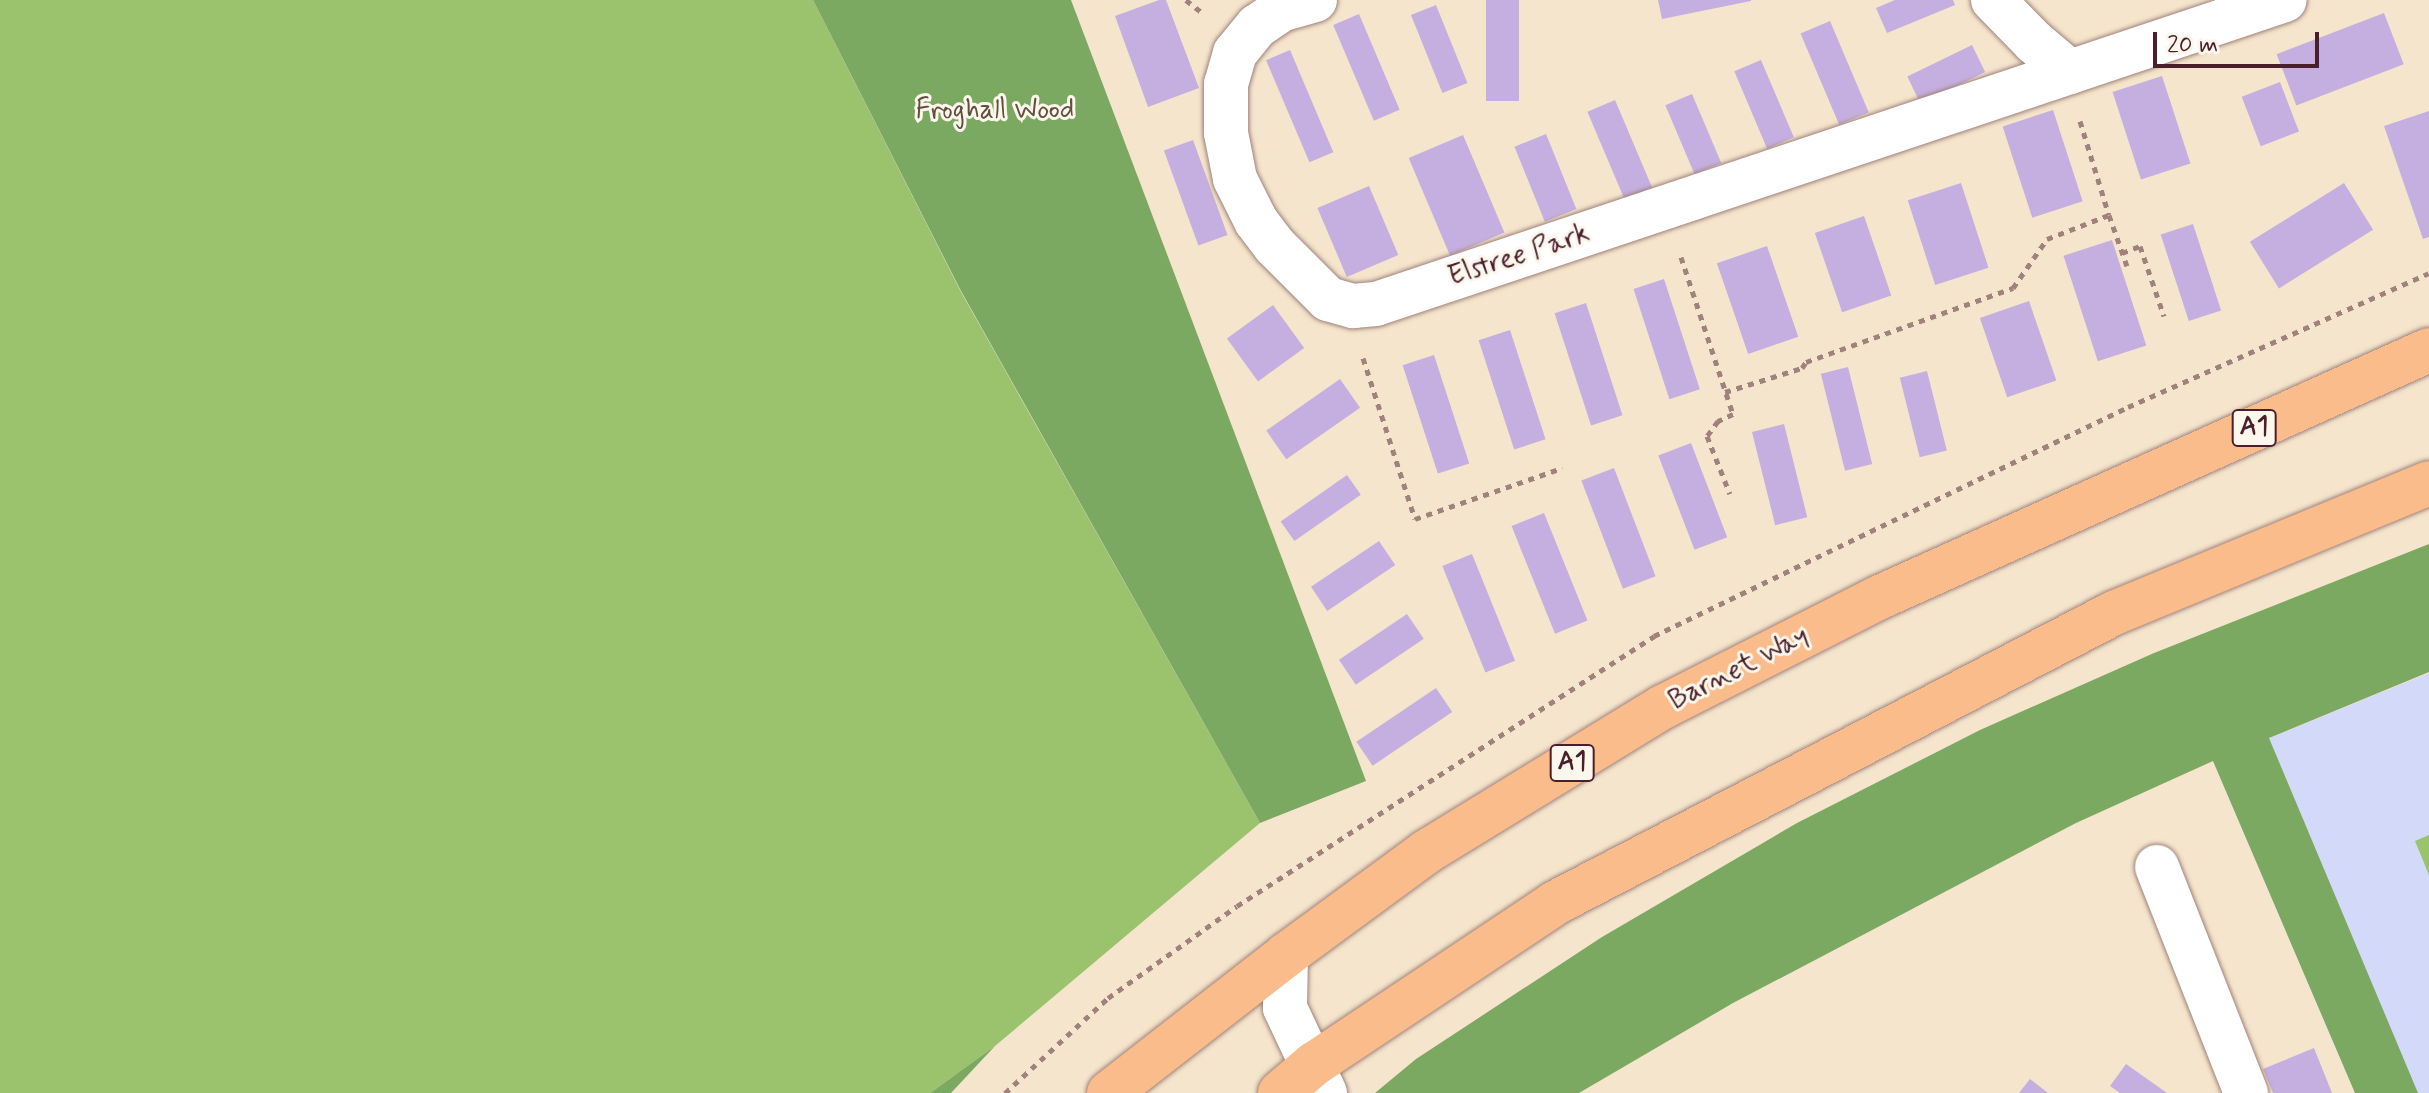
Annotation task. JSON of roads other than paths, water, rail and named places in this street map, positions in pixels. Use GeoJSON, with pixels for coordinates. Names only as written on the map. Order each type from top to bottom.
{"type":"FeatureCollection","features":[{"type":"Feature","properties":{"kind":"highway","name":"Barnet Way"},"geometry":{"type":"LineString","coordinates":[[1109,1093],[1286,955],[1426,852],[1663,707],[1878,598],[2429,350]]}},
{"type":"Feature","properties":{"kind":"highway"},"geometry":{"type":"LineString","coordinates":[[1280,1093],[1320,1079],[1555,903],[2114,613],[2429,483]]}},
{"type":"Feature","properties":{"kind":"street","name":"Elstree Park"},"geometry":{"type":"LineString","coordinates":[[1315,0],[1281,10],[1257,26],[1235,53],[1226,84],[1226,133],[1235,179],[1256,221],[1275,246],[1328,299],[1353,306],[1376,304],[2285,0]]}},
{"type":"Feature","properties":{"kind":"street"},"geometry":{"type":"LineString","coordinates":[[1993,0],[2067,73]]}},
{"type":"Feature","properties":{"kind":"street"},"geometry":{"type":"LineString","coordinates":[[2157,867],[2246,1093]]}},
{"type":"Feature","properties":{"kind":"street"},"geometry":{"type":"LineString","coordinates":[[1286,955],[1285,1008],[1320,1079]]}},
{"type":"Feature","properties":{"kind":"park label","name":"Froghall Wood"},"geometry":{"type":"Point","coordinates":[995,111]}}]}
